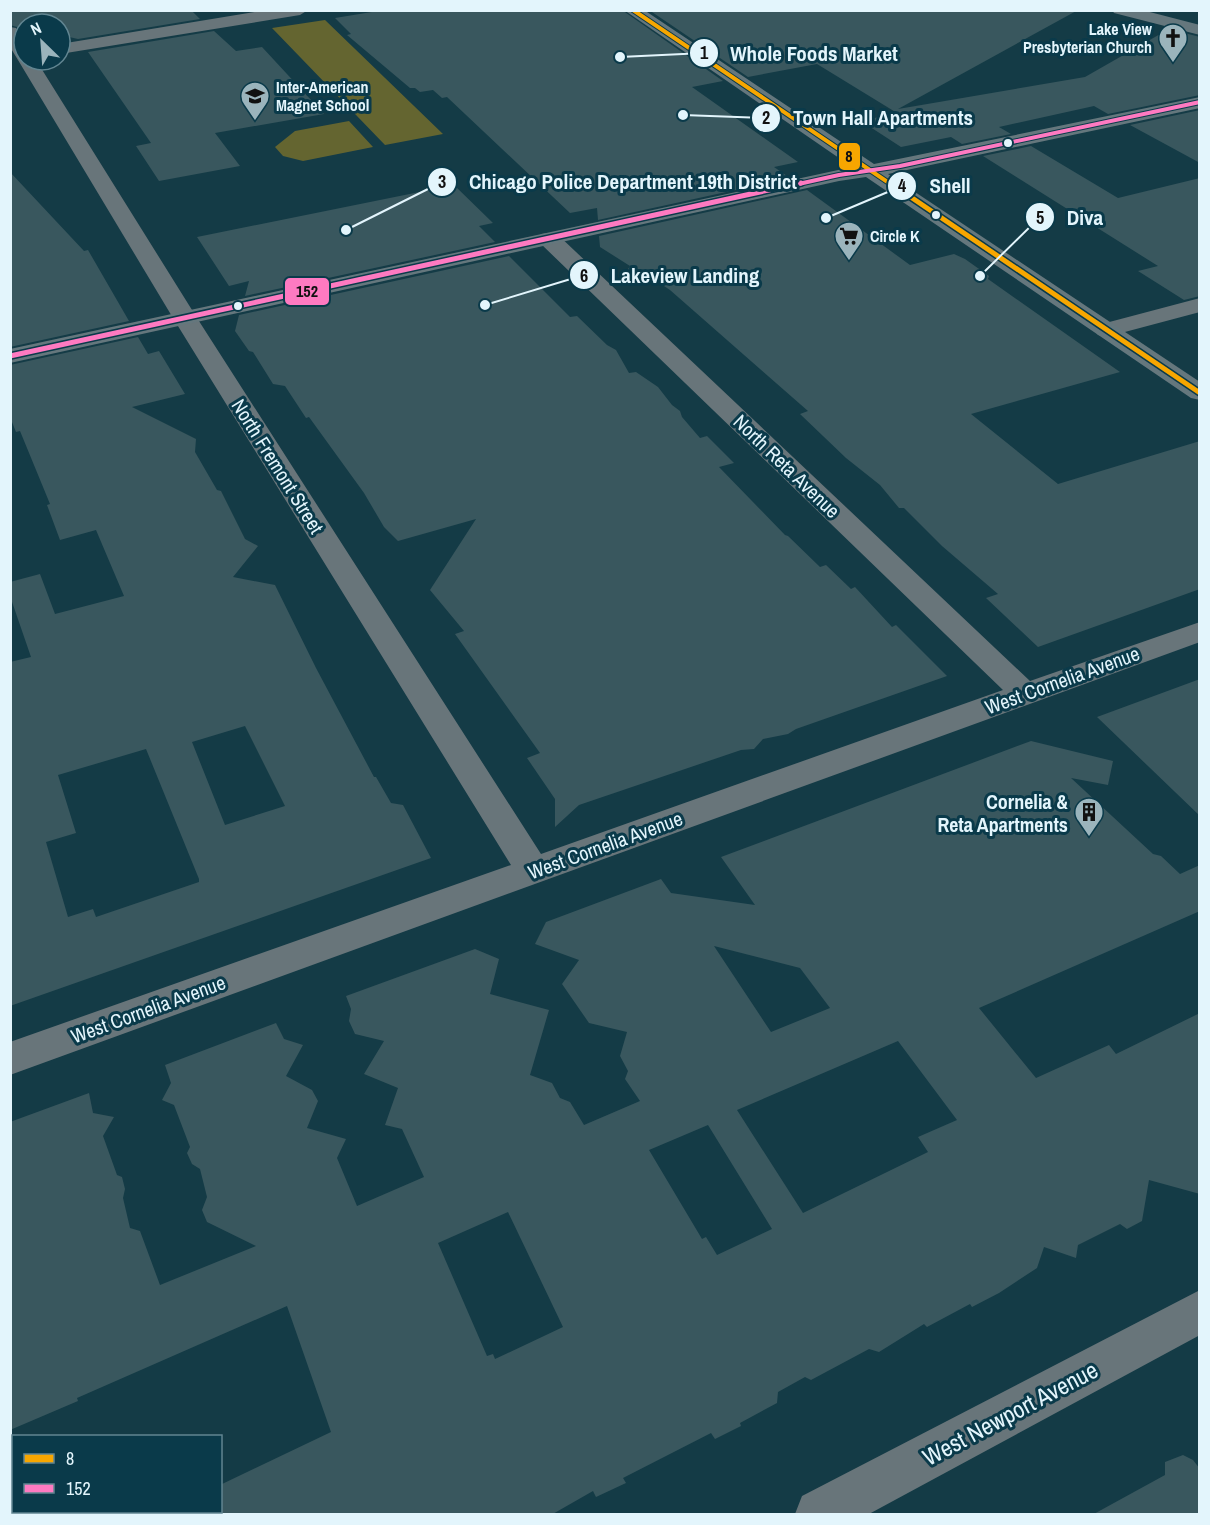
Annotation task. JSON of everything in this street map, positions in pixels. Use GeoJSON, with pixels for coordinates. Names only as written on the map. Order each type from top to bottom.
{"type":"FeatureCollection","features":[{"type":"Feature","properties":{"kind":"street"},"geometry":{"type":"LineString","coordinates":[[72,47],[300,10]]}},
{"type":"Feature","properties":{"kind":"street"},"geometry":{"type":"LineString","coordinates":[[632,10],[1200,393]]}},
{"type":"Feature","properties":{"kind":"street"},"geometry":{"type":"LineString","coordinates":[[1120,10],[1200,30]]}},
{"type":"Feature","properties":{"kind":"street","name":"North Fremont Street"},"geometry":{"type":"LineString","coordinates":[[34,72],[185,318],[532,871]]}},
{"type":"Feature","properties":{"kind":"street"},"geometry":{"type":"LineString","coordinates":[[10,356],[869,170],[900,166],[1200,102]]}},
{"type":"Feature","properties":{"kind":"street","name":"North Reta Avenue"},"geometry":{"type":"LineString","coordinates":[[549,239],[1025,694]]}},
{"type":"Feature","properties":{"kind":"street"},"geometry":{"type":"LineString","coordinates":[[1106,330],[1200,305]]}},
{"type":"Feature","properties":{"kind":"street","name":"West Cornelia Avenue"},"geometry":{"type":"LineString","coordinates":[[10,1059],[1200,631]]}},
{"type":"Feature","properties":{"kind":"street","name":"West Newport Avenue"},"geometry":{"type":"LineString","coordinates":[[820,1515],[1200,1311]]}},
{"type":"Feature","properties":{"kind":"shaded area"},"geometry":{"type":"Polygon","coordinates":[[[325,20],[443,134],[385,145],[272,28],[325,20]]]}},
{"type":"Feature","properties":{"kind":"shaded area"},"geometry":{"type":"Polygon","coordinates":[[[349,121],[373,147],[303,161],[283,156],[275,147],[295,131],[349,121]]]}},
{"type":"Feature","properties":{"kind":"building"},"geometry":{"type":"Polygon","coordinates":[[[11,10],[191,10],[200,19],[78,39],[72,38],[72,12],[12,12],[12,26],[10,25],[11,10]]]}},
{"type":"Feature","properties":{"kind":"building"},"geometry":{"type":"Polygon","coordinates":[[[384,10],[622,10],[723,81],[692,87],[798,162],[774,167],[790,178],[598,220],[597,208],[570,213],[447,97],[442,98],[433,90],[420,92],[415,88],[410,88],[347,35],[351,34],[335,18],[384,10]]]}},
{"type":"Feature","properties":{"kind":"building"},"geometry":{"type":"Polygon","coordinates":[[[649,10],[1078,10],[898,109],[1085,77],[1169,29],[1200,37],[1200,95],[1108,114],[1094,106],[999,127],[1011,134],[962,144],[951,137],[901,147],[861,121],[897,113],[817,64],[748,77],[649,10]]]}},
{"type":"Feature","properties":{"kind":"building"},"geometry":{"type":"Polygon","coordinates":[[[214,31],[236,51],[262,47],[324,114],[215,133],[240,166],[159,181],[136,146],[151,143],[88,52],[214,31]]]}},
{"type":"Feature","properties":{"kind":"building"},"geometry":{"type":"Polygon","coordinates":[[[1200,110],[1200,163],[1130,125],[1200,110]]]}},
{"type":"Feature","properties":{"kind":"building"},"geometry":{"type":"Polygon","coordinates":[[[1031,146],[1118,198],[1200,178],[1200,296],[1184,300],[1138,271],[1158,266],[983,156],[1031,146]]]}},
{"type":"Feature","properties":{"kind":"building"},"geometry":{"type":"Polygon","coordinates":[[[10,172],[84,251],[88,250],[129,321],[10,347],[10,172]]]}},
{"type":"Feature","properties":{"kind":"building"},"geometry":{"type":"Polygon","coordinates":[[[454,185],[493,223],[479,226],[495,242],[245,296],[249,281],[229,286],[197,237],[454,185]]]}},
{"type":"Feature","properties":{"kind":"building"},"geometry":{"type":"Polygon","coordinates":[[[807,190],[910,265],[954,254],[965,259],[989,276],[988,279],[1120,372],[971,414],[1058,484],[1200,441],[1200,589],[1038,647],[986,598],[998,594],[942,546],[904,508],[899,508],[880,485],[846,458],[800,414],[808,411],[670,290],[655,280],[644,283],[628,269],[630,266],[600,247],[599,236],[807,190]]]}},
{"type":"Feature","properties":{"kind":"building"},"geometry":{"type":"Polygon","coordinates":[[[509,256],[570,317],[577,316],[607,345],[616,350],[629,373],[636,372],[658,387],[700,438],[707,436],[734,463],[719,467],[785,535],[820,567],[826,565],[851,589],[855,587],[892,627],[896,625],[947,676],[796,729],[788,734],[763,739],[754,749],[741,750],[579,805],[555,827],[555,799],[527,758],[540,753],[455,634],[464,631],[430,590],[476,519],[398,541],[384,527],[364,493],[309,417],[306,418],[285,386],[273,384],[253,352],[249,351],[235,331],[239,315],[509,256]]]}},
{"type":"Feature","properties":{"kind":"building"},"geometry":{"type":"Polygon","coordinates":[[[138,337],[148,354],[159,351],[185,394],[132,407],[196,439],[195,452],[217,490],[221,491],[245,539],[258,546],[233,577],[275,585],[374,777],[391,803],[403,805],[431,858],[10,1006],[10,662],[31,657],[10,596],[10,582],[40,574],[55,614],[124,596],[96,530],[60,540],[47,505],[50,504],[20,431],[16,432],[10,417],[10,365],[138,337]],[[245,726],[192,742],[225,825],[285,806],[245,726]],[[146,749],[58,775],[76,833],[46,842],[68,917],[93,909],[96,917],[199,882],[146,749]]]}},
{"type":"Feature","properties":{"kind":"building"},"geometry":{"type":"Polygon","coordinates":[[[1200,679],[1200,816],[1097,717],[1200,679]]]}},
{"type":"Feature","properties":{"kind":"building"},"geometry":{"type":"Polygon","coordinates":[[[1031,741],[1113,761],[1108,785],[1071,778],[1153,854],[1161,856],[1180,874],[1200,865],[1200,911],[979,1008],[1036,1078],[1109,1045],[1116,1054],[1200,1013],[1200,1194],[1149,1180],[1142,1221],[1127,1229],[1120,1224],[1078,1245],[1076,1258],[1044,1247],[1037,1268],[999,1293],[972,1307],[970,1304],[927,1327],[924,1324],[879,1352],[869,1349],[811,1380],[805,1377],[778,1392],[777,1403],[740,1423],[741,1426],[715,1439],[711,1433],[623,1478],[626,1483],[596,1497],[593,1491],[551,1515],[220,1515],[222,1513],[222,1484],[331,1432],[287,1306],[77,1398],[78,1401],[10,1430],[10,1122],[89,1093],[93,1113],[114,1117],[103,1136],[117,1175],[122,1177],[125,1189],[123,1198],[130,1228],[140,1231],[160,1285],[256,1246],[207,1222],[202,1210],[207,1197],[200,1169],[192,1164],[187,1153],[190,1147],[174,1105],[162,1100],[171,1083],[165,1065],[276,1023],[284,1039],[303,1045],[286,1076],[312,1090],[318,1101],[307,1128],[346,1139],[337,1158],[357,1206],[424,1177],[402,1129],[385,1125],[398,1088],[364,1074],[384,1041],[355,1034],[349,1021],[351,1009],[346,996],[475,949],[499,959],[490,994],[549,1010],[530,1075],[552,1083],[560,1098],[570,1102],[584,1125],[640,1101],[625,1079],[628,1071],[620,1056],[627,1032],[589,1023],[562,984],[579,960],[535,944],[546,922],[661,879],[671,893],[755,905],[721,857],[1031,741]],[[714,946],[771,1032],[830,1008],[800,968],[714,946]],[[898,1041],[737,1110],[803,1213],[928,1152],[918,1137],[957,1120],[898,1041]],[[708,1125],[649,1150],[702,1239],[706,1237],[717,1255],[772,1229],[708,1125]],[[508,1212],[438,1243],[487,1356],[493,1354],[495,1359],[563,1327],[508,1212]]]}},
{"type":"Feature","properties":{"kind":"building"},"geometry":{"type":"Polygon","coordinates":[[[1183,1455],[1193,1460],[1200,1469],[1200,1515],[1092,1515],[1165,1475],[1165,1462],[1183,1455]]]}},
{"type":"Feature","properties":{"kind":"transit line","name":"8"},"geometry":{"type":"LineString","coordinates":[[633,10],[1200,393]]}},
{"type":"Feature","properties":{"kind":"transit line","name":"152"},"geometry":{"type":"LineString","coordinates":[[10,356],[839,175],[900,166],[1200,102]]}},
{"type":"Feature","properties":{"kind":"place","name":"Whole Foods Market"},"geometry":{"type":"Point","coordinates":[620,57]}},
{"type":"Feature","properties":{"kind":"place","name":"Lake View Presbyterian Church"},"geometry":{"type":"Point","coordinates":[1173,64]}},
{"type":"Feature","properties":{"kind":"place","name":"Town Hall Apartments"},"geometry":{"type":"Point","coordinates":[683,115]}},
{"type":"Feature","properties":{"kind":"place","name":"Inter-American Magnet School"},"geometry":{"type":"Point","coordinates":[255,122]}},
{"type":"Feature","properties":{"kind":"place","name":"Shell"},"geometry":{"type":"Point","coordinates":[826,218]}},
{"type":"Feature","properties":{"kind":"place","name":"Chicago Police Department 19th District"},"geometry":{"type":"Point","coordinates":[346,230]}},
{"type":"Feature","properties":{"kind":"place","name":"Circle K"},"geometry":{"type":"Point","coordinates":[849,262]}},
{"type":"Feature","properties":{"kind":"place","name":"Diva"},"geometry":{"type":"Point","coordinates":[980,276]}},
{"type":"Feature","properties":{"kind":"place","name":"Lakeview Landing"},"geometry":{"type":"Point","coordinates":[485,305]}},
{"type":"Feature","properties":{"kind":"place","name":"Cornelia & Reta Apartments"},"geometry":{"type":"Point","coordinates":[1089,838]}}]}
